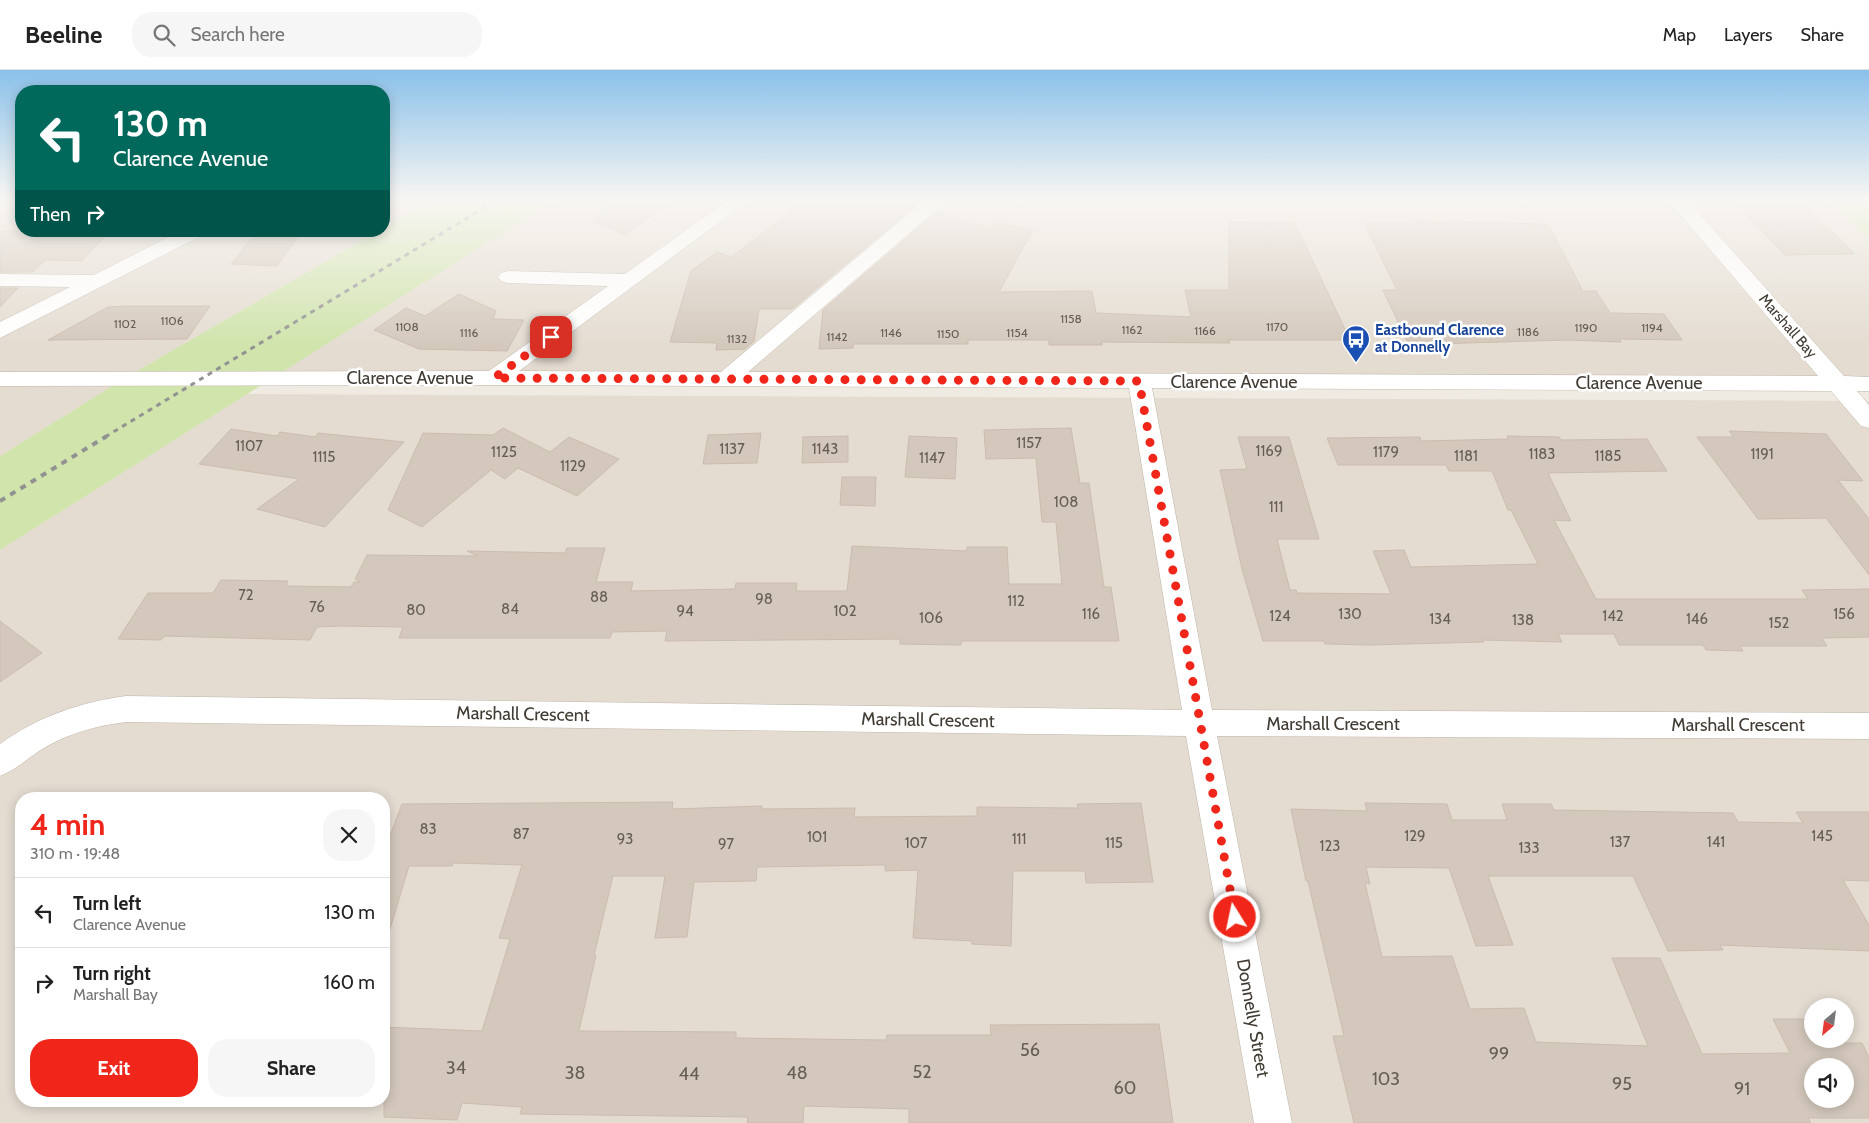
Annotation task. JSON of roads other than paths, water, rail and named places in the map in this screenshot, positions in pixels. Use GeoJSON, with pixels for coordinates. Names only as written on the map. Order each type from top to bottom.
{"type":"FeatureCollection","features":[{"type":"Feature","properties":{"kind":"street"},"geometry":{"type":"LineString","coordinates":[[0,331],[160,249]]}},
{"type":"Feature","properties":{"kind":"street"},"geometry":{"type":"LineString","coordinates":[[494,378],[672,249]]}},
{"type":"Feature","properties":{"kind":"street"},"geometry":{"type":"LineString","coordinates":[[726,380],[879,249]]}},
{"type":"Feature","properties":{"kind":"street","name":"Marshall Bay"},"geometry":{"type":"LineString","coordinates":[[1720,249],[1839,384]]}},
{"type":"Feature","properties":{"kind":"street"},"geometry":{"type":"LineString","coordinates":[[508,277],[630,280]]}},
{"type":"Feature","properties":{"kind":"street"},"geometry":{"type":"LineString","coordinates":[[0,280],[98,281]]}},
{"type":"Feature","properties":{"kind":"street","name":"Clarence Avenue"},"geometry":{"type":"LineString","coordinates":[[0,379],[494,378],[1869,384]]}},
{"type":"Feature","properties":{"kind":"street","name":"Donnelly Street"},"geometry":{"type":"LineString","coordinates":[[1139,381],[1199,724],[1273,1123]]}},
{"type":"Feature","properties":{"kind":"street"},"geometry":{"type":"LineString","coordinates":[[1839,384],[1869,420]]}},
{"type":"Feature","properties":{"kind":"street","name":"Marshall Crescent"},"geometry":{"type":"LineString","coordinates":[[0,762],[40,734],[62,723],[104,710],[126,709],[1199,724],[1869,726]]}},
{"type":"Feature","properties":{"kind":"railway"},"geometry":{"type":"LineString","coordinates":[[105,437],[416,249]]}},
{"type":"Feature","properties":{"kind":"railway"},"geometry":{"type":"LineString","coordinates":[[0,501],[107,436]]}},
{"type":"Feature","properties":{"kind":"place","name":"Eastbound Clarence at Donnelly"},"geometry":{"type":"Point","coordinates":[1356,363]}}]}
